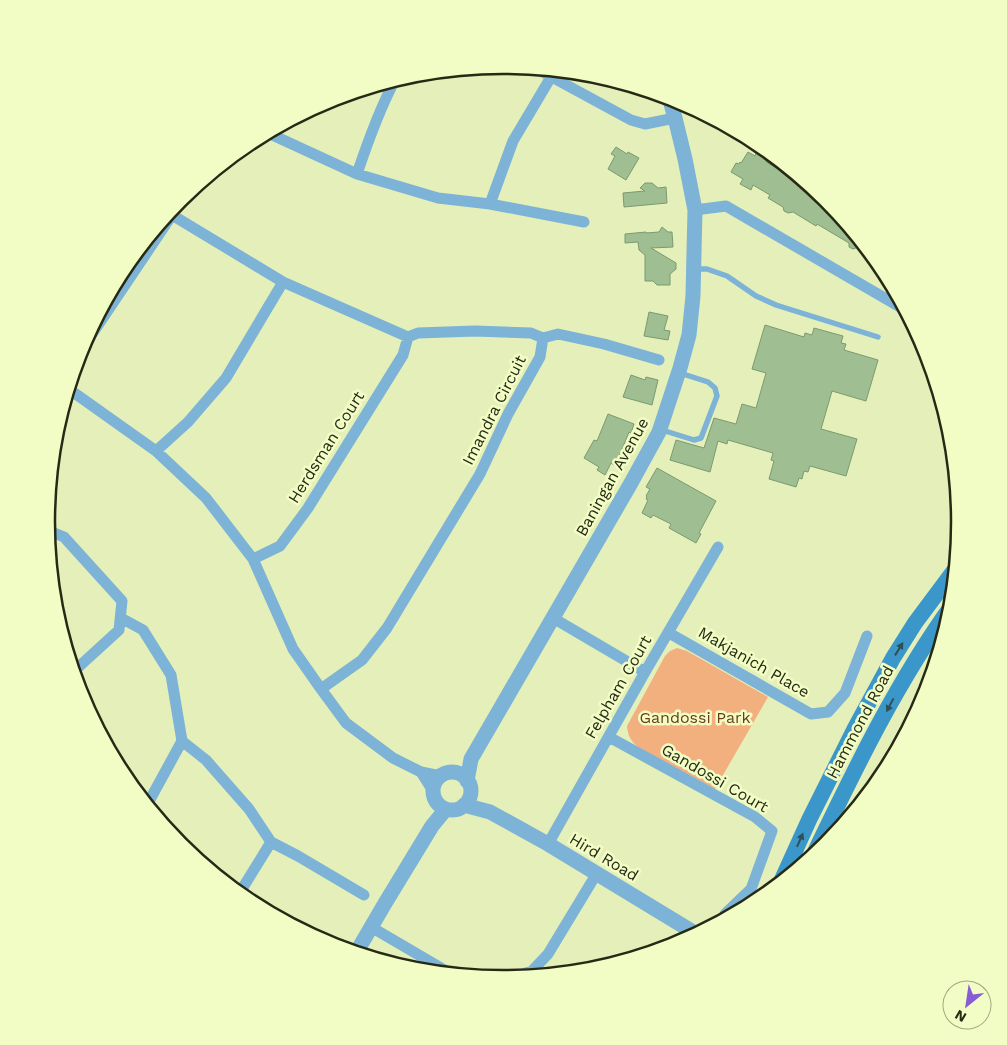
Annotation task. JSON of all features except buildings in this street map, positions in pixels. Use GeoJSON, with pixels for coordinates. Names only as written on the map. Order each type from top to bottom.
{"type":"FeatureCollection","features":[{"type":"Feature","properties":{"kind":"main road","name":"Hammond Road"},"geometry":{"type":"LineString","coordinates":[[786,871],[855,728],[893,658],[948,578]]}},
{"type":"Feature","properties":{"kind":"main road","name":"Hammond Road"},"geometry":{"type":"LineString","coordinates":[[821,840],[855,770],[895,696],[938,633]]}},
{"type":"Feature","properties":{"kind":"street"},"geometry":{"type":"LineString","coordinates":[[490,204],[513,141],[551,77],[631,120],[645,124],[675,118]]}},
{"type":"Feature","properties":{"kind":"street"},"geometry":{"type":"LineString","coordinates":[[357,174],[373,126],[391,88]]}},
{"type":"Feature","properties":{"kind":"street","name":"Baningan Avenue"},"geometry":{"type":"LineString","coordinates":[[467,793],[471,759],[660,429],[690,335],[695,210],[685,159],[671,107]]}},
{"type":"Feature","properties":{"kind":"street"},"geometry":{"type":"LineString","coordinates":[[275,136],[357,174],[438,198],[490,204],[584,222]]}},
{"type":"Feature","properties":{"kind":"street"},"geometry":{"type":"LineString","coordinates":[[695,210],[726,206],[895,304]]}},
{"type":"Feature","properties":{"kind":"street"},"geometry":{"type":"LineString","coordinates":[[175,217],[283,282],[408,337]]}},
{"type":"Feature","properties":{"kind":"street"},"geometry":{"type":"LineString","coordinates":[[110,307],[155,241]]}},
{"type":"Feature","properties":{"kind":"street"},"geometry":{"type":"LineString","coordinates":[[156,452],[188,422],[226,378],[283,282]]}},
{"type":"Feature","properties":{"kind":"street","name":"Imandra Circuit"},"geometry":{"type":"LineString","coordinates":[[321,689],[362,660],[387,628],[480,474],[508,414],[540,357],[544,338],[531,333],[475,331],[418,332],[408,337]]}},
{"type":"Feature","properties":{"kind":"street"},"geometry":{"type":"LineString","coordinates":[[544,338],[558,334],[604,344],[659,360]]}},
{"type":"Feature","properties":{"kind":"street","name":"Herdsman Court"},"geometry":{"type":"LineString","coordinates":[[253,559],[280,546],[308,508],[403,355],[408,337]]}},
{"type":"Feature","properties":{"kind":"street"},"geometry":{"type":"LineString","coordinates":[[74,393],[156,452],[206,498],[253,559],[292,649],[346,723],[393,758],[421,772],[462,776],[467,793],[459,809],[452,810],[439,801],[421,772]]}},
{"type":"Feature","properties":{"kind":"street"},"geometry":{"type":"LineString","coordinates":[[55,533],[64,537],[122,601],[119,630],[79,667]]}},
{"type":"Feature","properties":{"kind":"street","name":"Felpham Court"},"geometry":{"type":"LineString","coordinates":[[548,844],[645,672],[718,548]]}},
{"type":"Feature","properties":{"kind":"street"},"geometry":{"type":"LineString","coordinates":[[922,614],[940,624]]}},
{"type":"Feature","properties":{"kind":"street"},"geometry":{"type":"LineString","coordinates":[[121,618],[143,630],[171,675],[182,741],[150,799]]}},
{"type":"Feature","properties":{"kind":"street"},"geometry":{"type":"LineString","coordinates":[[553,618],[645,672]]}},
{"type":"Feature","properties":{"kind":"street","name":"Makjanich Place"},"geometry":{"type":"LineString","coordinates":[[668,633],[811,714],[828,712],[845,693],[867,636]]}},
{"type":"Feature","properties":{"kind":"street","name":"Gandossi Court"},"geometry":{"type":"LineString","coordinates":[[609,736],[755,817],[772,831],[751,889],[728,911]]}},
{"type":"Feature","properties":{"kind":"street"},"geometry":{"type":"LineString","coordinates":[[182,741],[206,760],[249,809],[271,842],[364,895]]}},
{"type":"Feature","properties":{"kind":"street","name":"Baningan Avenue"},"geometry":{"type":"LineString","coordinates":[[447,774],[471,759]]}},
{"type":"Feature","properties":{"kind":"street"},"geometry":{"type":"LineString","coordinates":[[359,947],[432,826],[439,801],[434,784],[447,774]]}},
{"type":"Feature","properties":{"kind":"street","name":"Hird Road"},"geometry":{"type":"LineString","coordinates":[[467,793],[490,812],[548,844],[690,930]]}},
{"type":"Feature","properties":{"kind":"street"},"geometry":{"type":"LineString","coordinates":[[243,887],[271,842]]}},
{"type":"Feature","properties":{"kind":"street"},"geometry":{"type":"LineString","coordinates":[[533,970],[548,954],[597,873]]}},
{"type":"Feature","properties":{"kind":"street"},"geometry":{"type":"LineString","coordinates":[[371,926],[437,966]]}},
{"type":"Feature","properties":{"kind":"lane"},"geometry":{"type":"LineString","coordinates":[[694,269],[706,269],[727,276],[756,296],[776,306],[878,337]]}},
{"type":"Feature","properties":{"kind":"lane"},"geometry":{"type":"LineString","coordinates":[[660,429],[694,440],[701,438],[717,396],[715,388],[708,382],[678,373]]}},
{"type":"Feature","properties":{"kind":"green space","name":"Gandossi Park"},"geometry":{"type":"Polygon","coordinates":[[[677,648],[687,651],[768,697],[715,789],[639,748],[632,741],[628,733],[627,726],[665,656],[677,648]]]}}]}
